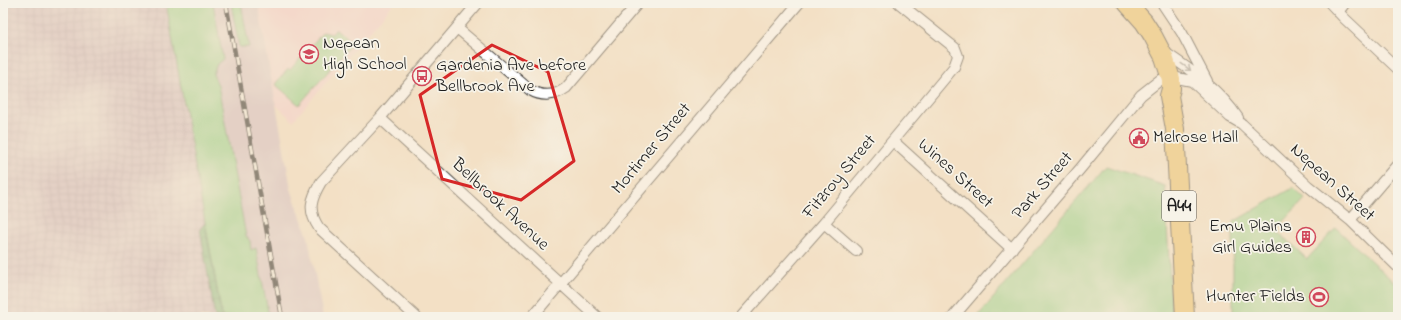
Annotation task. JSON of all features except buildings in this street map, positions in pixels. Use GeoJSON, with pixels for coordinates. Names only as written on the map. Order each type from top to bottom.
{"type":"FeatureCollection","features":[{"type":"Feature","properties":{"kind":"highway","name":"A44"},"geometry":{"type":"LineString","coordinates":[[1115,3],[1140,36],[1167,85]]}},
{"type":"Feature","properties":{"kind":"highway","name":"A44"},"geometry":{"type":"LineString","coordinates":[[1127,3],[1144,22],[1161,50],[1167,65],[1167,85],[1175,129],[1185,317]]}},
{"type":"Feature","properties":{"kind":"street"},"geometry":{"type":"LineString","coordinates":[[416,317],[319,228],[312,214],[313,197],[321,182],[380,118],[478,3]]}},
{"type":"Feature","properties":{"kind":"street"},"geometry":{"type":"LineString","coordinates":[[457,28],[530,90],[540,94],[551,95],[566,88],[638,3]]}},
{"type":"Feature","properties":{"kind":"street","name":"Mortimer Street"},"geometry":{"type":"LineString","coordinates":[[532,317],[799,3]]}},
{"type":"Feature","properties":{"kind":"street","name":"Fitzroy Street"},"geometry":{"type":"LineString","coordinates":[[741,317],[824,223],[954,67],[957,60],[955,48],[899,3]]}},
{"type":"Feature","properties":{"kind":"street"},"geometry":{"type":"LineString","coordinates":[[1162,3],[1182,33],[1209,85]]}},
{"type":"Feature","properties":{"kind":"street"},"geometry":{"type":"LineString","coordinates":[[1330,3],[1398,68]]}},
{"type":"Feature","properties":{"kind":"street"},"geometry":{"type":"LineString","coordinates":[[1338,12],[1345,3]]}},
{"type":"Feature","properties":{"kind":"street","name":"Nepean Street"},"geometry":{"type":"LineString","coordinates":[[1161,50],[1186,66],[1209,85],[1235,113],[1242,124]]}},
{"type":"Feature","properties":{"kind":"street","name":"Nepean Street"},"geometry":{"type":"LineString","coordinates":[[1167,85],[1177,78],[1192,81],[1230,117],[1242,124],[1308,186],[1350,220],[1398,267]]}},
{"type":"Feature","properties":{"kind":"street","name":"Park Street"},"geometry":{"type":"LineString","coordinates":[[954,317],[1141,95],[1167,85]]}},
{"type":"Feature","properties":{"kind":"street","name":"Bellbrook Avenue"},"geometry":{"type":"LineString","coordinates":[[380,118],[560,284],[598,317]]}},
{"type":"Feature","properties":{"kind":"street","name":"Wines Street"},"geometry":{"type":"LineString","coordinates":[[893,141],[1012,249]]}},
{"type":"Feature","properties":{"kind":"street"},"geometry":{"type":"LineString","coordinates":[[1350,220],[1398,164]]}},
{"type":"Feature","properties":{"kind":"street"},"geometry":{"type":"LineString","coordinates":[[824,223],[856,251]]}},
{"type":"Feature","properties":{"kind":"highlighted area"},"geometry":{"type":"Polygon","coordinates":[[[492,45],[548,72],[574,161],[521,200],[442,179],[420,95],[492,45]]]}},
{"type":"Feature","properties":{"kind":"shaded area"},"geometry":{"type":"Polygon","coordinates":[[[3,3],[167,4],[222,317],[3,317],[3,3]]]}},
{"type":"Feature","properties":{"kind":"shaded area"},"geometry":{"type":"Polygon","coordinates":[[[166,3],[258,3],[291,189],[308,237],[323,317],[222,317],[166,3]]]}},
{"type":"Feature","properties":{"kind":"shaded area","name":"Nepean High School"},"geometry":{"type":"Polygon","coordinates":[[[258,3],[394,3],[293,121],[276,105],[258,3]]]}},
{"type":"Feature","properties":{"kind":"green space"},"geometry":{"type":"Polygon","coordinates":[[[166,3],[213,3],[223,59],[217,64],[213,74],[218,85],[246,236],[250,241],[251,250],[256,248],[269,317],[222,317],[166,3]]]}},
{"type":"Feature","properties":{"kind":"green space"},"geometry":{"type":"Polygon","coordinates":[[[231,3],[241,3],[249,47],[239,47],[231,3]]]}},
{"type":"Feature","properties":{"kind":"green space"},"geometry":{"type":"Polygon","coordinates":[[[336,29],[353,43],[299,105],[275,84],[288,69],[290,70],[323,32],[332,34],[336,29]]]}},
{"type":"Feature","properties":{"kind":"green space"},"geometry":{"type":"Polygon","coordinates":[[[1106,166],[1165,186],[1172,317],[977,317],[1106,166]]]}},
{"type":"Feature","properties":{"kind":"green space"},"geometry":{"type":"Polygon","coordinates":[[[1293,188],[1305,199],[1276,230],[1307,259],[1336,228],[1398,286],[1398,317],[1233,317],[1233,222],[1293,188]]]}},
{"type":"Feature","properties":{"kind":"green space"},"geometry":{"type":"Polygon","coordinates":[[[205,223],[222,317],[215,317],[200,229],[205,223]]]}},
{"type":"Feature","properties":{"kind":"railway"},"geometry":{"type":"LineString","coordinates":[[226,3],[282,317]]}},
{"type":"Feature","properties":{"kind":"place","name":"Nepean High School"},"geometry":{"type":"Point","coordinates":[309,54]}},
{"type":"Feature","properties":{"kind":"place","name":"Gardenia Ave before Bellbrook Ave"},"geometry":{"type":"Point","coordinates":[422,76]}},
{"type":"Feature","properties":{"kind":"place","name":"Melrose Hall"},"geometry":{"type":"Point","coordinates":[1139,138]}},
{"type":"Feature","properties":{"kind":"place","name":"Emu Plains Girl Guides"},"geometry":{"type":"Point","coordinates":[1306,237]}},
{"type":"Feature","properties":{"kind":"place","name":"Hunter Fields"},"geometry":{"type":"Point","coordinates":[1319,297]}}]}
